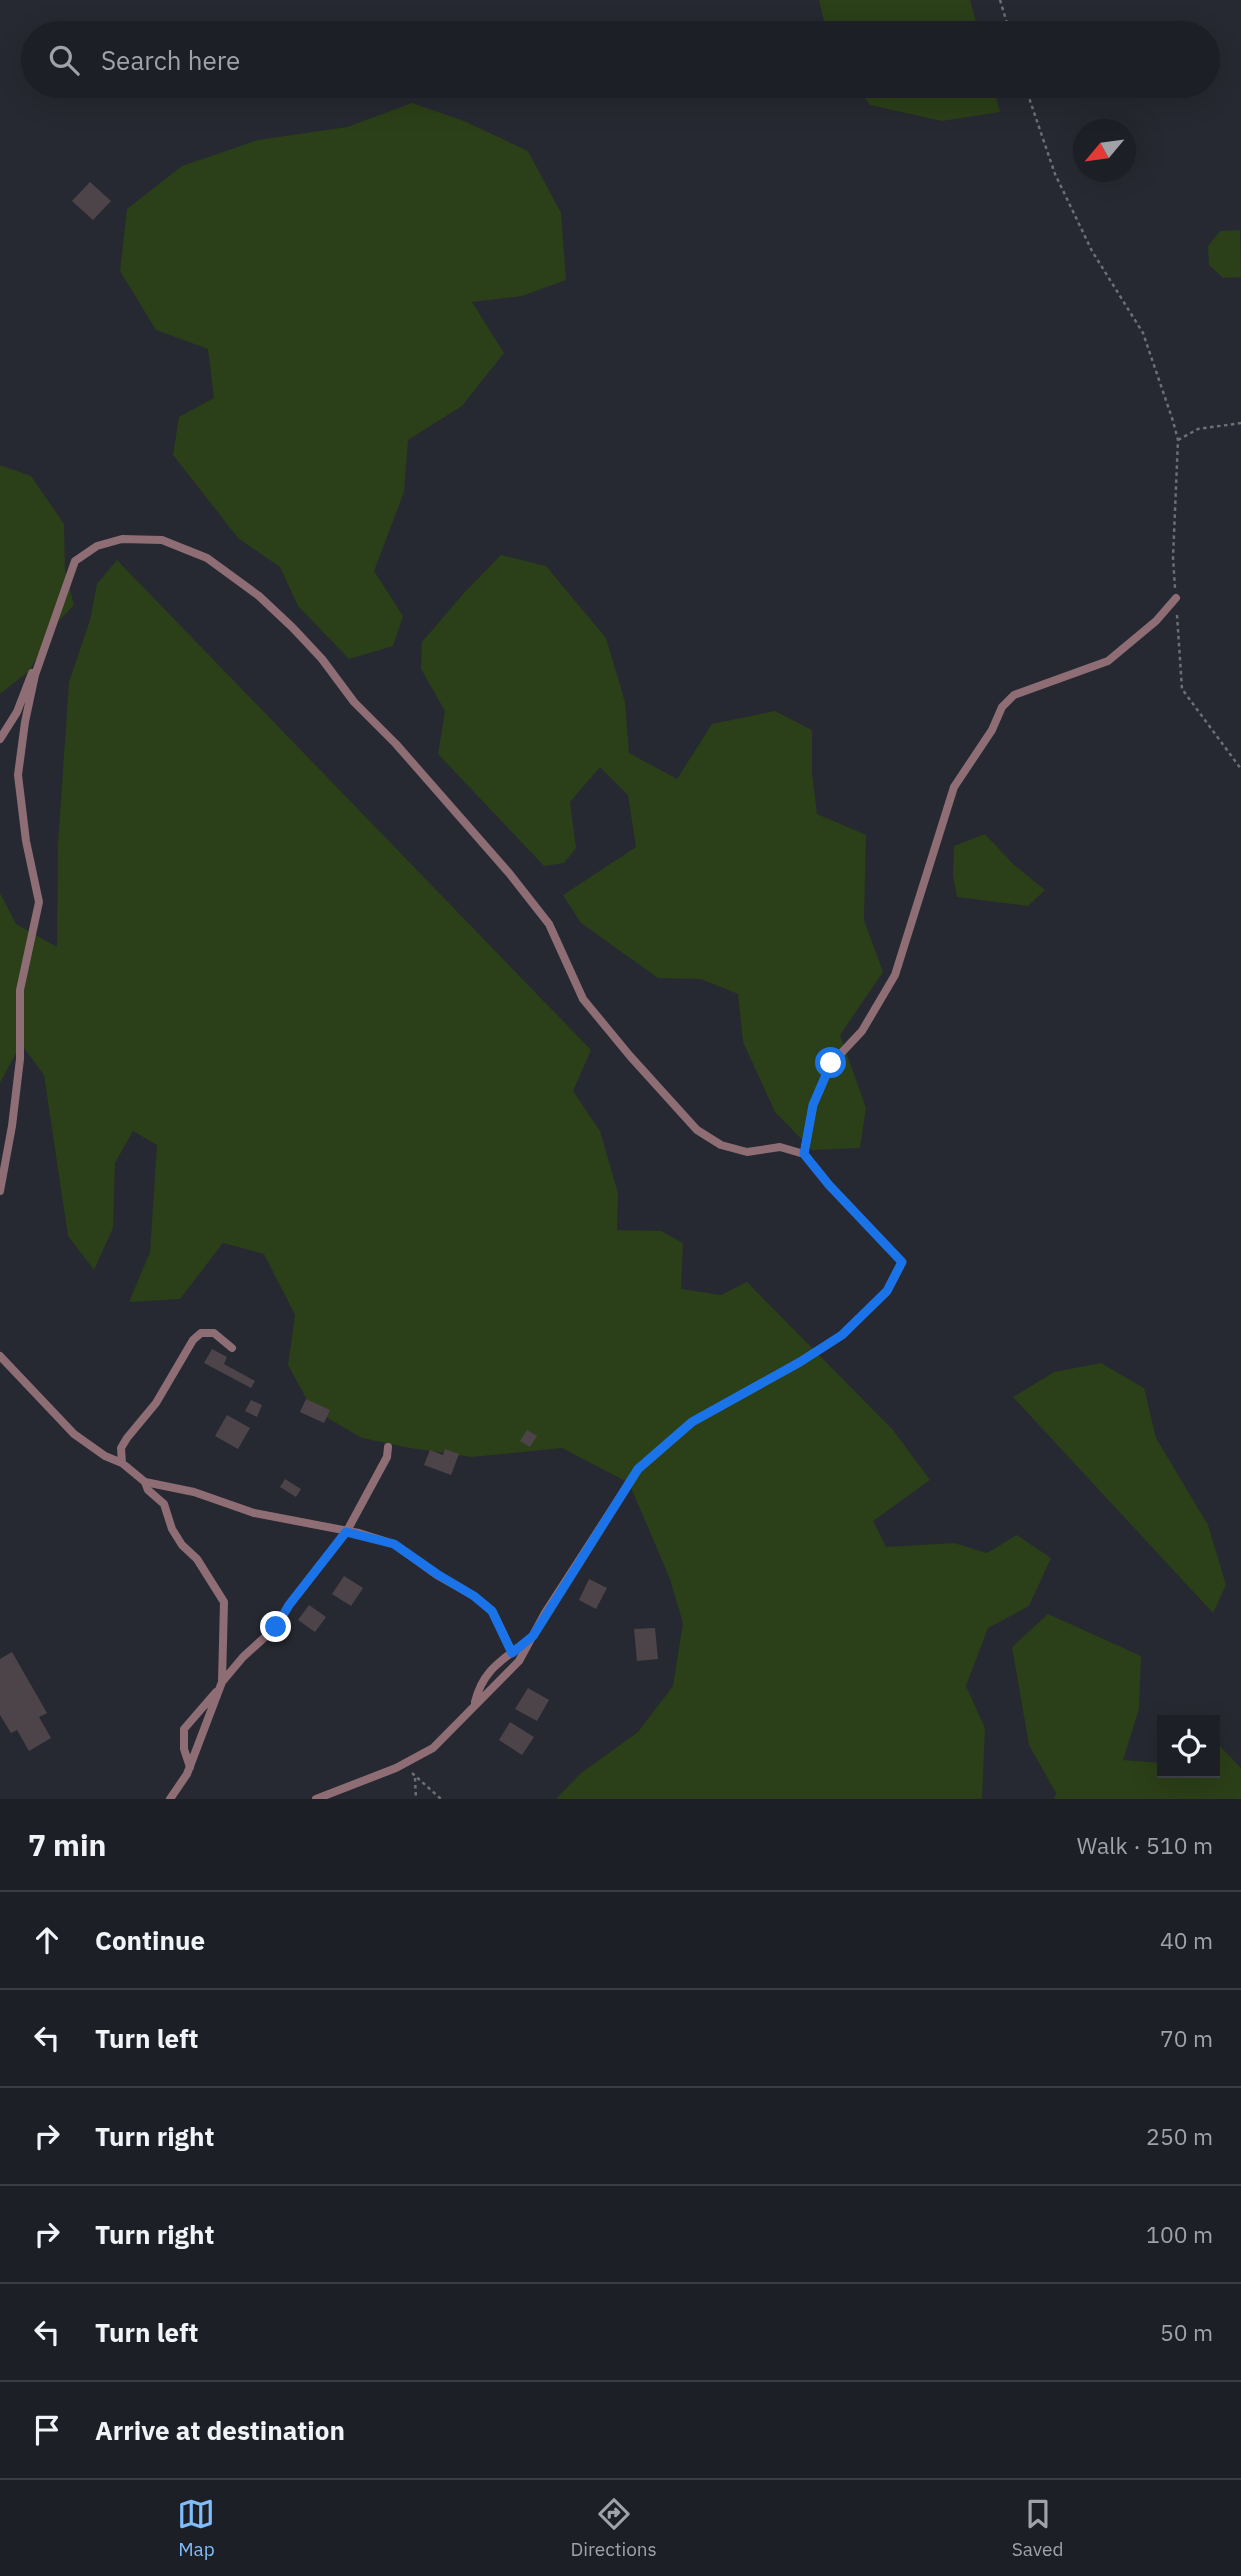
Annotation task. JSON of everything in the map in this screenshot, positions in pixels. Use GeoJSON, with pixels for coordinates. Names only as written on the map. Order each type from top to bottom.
{"type":"FeatureCollection","features":[{"type":"Feature","properties":{"kind":"lane"},"geometry":{"type":"LineString","coordinates":[[0,1191],[12,1126],[20,1059],[20,990],[39,902],[26,841],[18,775],[25,722],[40,662],[75,561],[97,546],[122,539],[162,540],[207,558],[258,596],[322,659],[354,702],[396,744],[460,816],[549,924],[583,999],[697,1130],[721,1145],[747,1152],[779,1147],[804,1154],[829,1185],[902,1262],[887,1291],[842,1335],[800,1362],[692,1422],[638,1469],[519,1661],[433,1748],[338,1792],[316,1799]]}},
{"type":"Feature","properties":{"kind":"lane"},"geometry":{"type":"LineString","coordinates":[[804,1154],[813,1105],[831,1063],[862,1031],[895,975],[954,787],[992,730],[1002,707],[1014,695],[1108,661],[1156,621],[1176,597]]}},
{"type":"Feature","properties":{"kind":"lane"},"geometry":{"type":"LineString","coordinates":[[0,739],[17,712],[29,678],[40,662]]}},
{"type":"Feature","properties":{"kind":"lane"},"geometry":{"type":"LineString","coordinates":[[122,1463],[121,1448],[127,1438],[156,1402],[186,1351],[201,1333],[214,1333],[232,1348]]}},
{"type":"Feature","properties":{"kind":"lane"},"geometry":{"type":"LineString","coordinates":[[0,1356],[74,1434],[104,1456],[122,1463],[145,1482],[194,1492],[254,1513],[394,1544],[474,1596],[492,1611],[512,1653]]}},
{"type":"Feature","properties":{"kind":"lane"},"geometry":{"type":"LineString","coordinates":[[190,1767],[184,1749],[184,1729],[243,1657],[276,1627],[289,1605],[346,1532],[387,1457],[388,1447]]}},
{"type":"Feature","properties":{"kind":"lane"},"geometry":{"type":"LineString","coordinates":[[145,1482],[148,1490],[164,1504],[172,1529],[182,1545],[197,1559],[224,1602],[221,1686],[190,1767],[173,1798]]}},
{"type":"Feature","properties":{"kind":"lane"},"geometry":{"type":"LineString","coordinates":[[474,1704],[479,1686],[489,1669],[533,1636]]}},
{"type":"Feature","properties":{"kind":"path"},"geometry":{"type":"LineString","coordinates":[[1000,0],[1006,21]]}},
{"type":"Feature","properties":{"kind":"path"},"geometry":{"type":"LineString","coordinates":[[1029,98],[1055,174],[1081,229],[1143,333],[1178,440],[1173,558],[1182,689],[1241,769]]}},
{"type":"Feature","properties":{"kind":"path"},"geometry":{"type":"LineString","coordinates":[[1178,440],[1198,429],[1241,423]]}},
{"type":"Feature","properties":{"kind":"path"},"geometry":{"type":"LineString","coordinates":[[402,1764],[441,1799]]}},
{"type":"Feature","properties":{"kind":"path"},"geometry":{"type":"LineString","coordinates":[[415,1776],[416,1799]]}},
{"type":"Feature","properties":{"kind":"green space"},"geometry":{"type":"Polygon","coordinates":[[[819,0],[970,0],[976,21],[824,21],[819,0]]]}},
{"type":"Feature","properties":{"kind":"green space"},"geometry":{"type":"Polygon","coordinates":[[[866,98],[996,98],[1000,112],[942,121],[870,105],[866,98]]]}},
{"type":"Feature","properties":{"kind":"green space"},"geometry":{"type":"Polygon","coordinates":[[[412,103],[464,121],[528,151],[561,213],[566,280],[522,296],[472,302],[504,353],[462,406],[408,440],[404,492],[374,571],[403,616],[393,646],[349,659],[298,606],[280,567],[238,538],[173,455],[179,417],[214,398],[208,349],[156,330],[120,271],[127,209],[182,166],[258,140],[347,127],[412,103]]]}},
{"type":"Feature","properties":{"kind":"green space"},"geometry":{"type":"Polygon","coordinates":[[[1240,230],[1241,277],[1223,278],[1209,265],[1208,246],[1220,231],[1240,230]]]}},
{"type":"Feature","properties":{"kind":"green space"},"geometry":{"type":"Polygon","coordinates":[[[0,465],[31,476],[64,524],[65,570],[74,605],[56,624],[29,671],[0,694],[0,465]]]}},
{"type":"Feature","properties":{"kind":"green space"},"geometry":{"type":"Polygon","coordinates":[[[501,555],[546,566],[606,638],[625,702],[629,753],[677,779],[712,724],[775,711],[812,730],[812,773],[817,814],[866,835],[864,920],[883,972],[840,1035],[866,1108],[860,1148],[812,1150],[775,1112],[743,1042],[738,994],[701,979],[658,978],[581,923],[563,895],[636,847],[628,795],[600,767],[570,802],[576,848],[564,863],[544,866],[438,754],[445,711],[421,669],[422,642],[501,555]]]}},
{"type":"Feature","properties":{"kind":"green space"},"geometry":{"type":"Polygon","coordinates":[[[117,560],[591,1050],[573,1091],[600,1131],[618,1193],[617,1230],[661,1231],[683,1243],[681,1289],[721,1295],[747,1282],[893,1430],[930,1480],[873,1521],[886,1547],[954,1543],[987,1553],[1017,1535],[1051,1558],[1029,1606],[988,1628],[966,1686],[985,1728],[982,1799],[556,1799],[581,1773],[638,1732],[673,1686],[683,1623],[670,1579],[629,1483],[562,1448],[472,1457],[410,1448],[362,1438],[312,1409],[288,1365],[295,1315],[264,1254],[223,1243],[180,1299],[129,1302],[150,1252],[157,1145],[133,1131],[115,1163],[113,1228],[94,1270],[68,1236],[44,1075],[21,1044],[0,1083],[0,893],[16,924],[57,947],[58,845],[69,682],[90,620],[97,584],[117,560]]]}},
{"type":"Feature","properties":{"kind":"green space"},"geometry":{"type":"Polygon","coordinates":[[[985,834],[1013,864],[1045,890],[1028,906],[957,897],[953,876],[954,846],[985,834]]]}},
{"type":"Feature","properties":{"kind":"green space"},"geometry":{"type":"Polygon","coordinates":[[[1101,1363],[1144,1388],[1156,1438],[1208,1525],[1226,1585],[1213,1613],[1013,1397],[1054,1372],[1101,1363]]]}},
{"type":"Feature","properties":{"kind":"green space"},"geometry":{"type":"Polygon","coordinates":[[[1048,1614],[1141,1656],[1139,1709],[1123,1760],[1157,1763],[1157,1778],[1220,1778],[1220,1746],[1241,1768],[1241,1799],[1054,1799],[1056,1793],[1029,1745],[1012,1647],[1048,1614]]]}},
{"type":"Feature","properties":{"kind":"building"},"geometry":{"type":"Polygon","coordinates":[[[90,182],[111,201],[93,220],[72,201],[90,182]]]}},
{"type":"Feature","properties":{"kind":"building"},"geometry":{"type":"Polygon","coordinates":[[[212,1349],[227,1357],[224,1364],[255,1381],[251,1388],[204,1363],[212,1349]]]}},
{"type":"Feature","properties":{"kind":"building"},"geometry":{"type":"Polygon","coordinates":[[[306,1399],[330,1410],[324,1423],[300,1412],[306,1399]]]}},
{"type":"Feature","properties":{"kind":"building"},"geometry":{"type":"Polygon","coordinates":[[[251,1400],[262,1405],[257,1417],[245,1411],[251,1400]]]}},
{"type":"Feature","properties":{"kind":"building"},"geometry":{"type":"Polygon","coordinates":[[[227,1415],[250,1428],[238,1449],[215,1436],[227,1415]]]}},
{"type":"Feature","properties":{"kind":"building"},"geometry":{"type":"Polygon","coordinates":[[[527,1430],[537,1436],[530,1447],[520,1441],[527,1430]]]}},
{"type":"Feature","properties":{"kind":"building"},"geometry":{"type":"Polygon","coordinates":[[[445,1449],[459,1454],[451,1475],[424,1465],[430,1450],[443,1455],[445,1449]]]}},
{"type":"Feature","properties":{"kind":"building"},"geometry":{"type":"Polygon","coordinates":[[[285,1479],[301,1489],[296,1497],[280,1487],[285,1479]]]}},
{"type":"Feature","properties":{"kind":"building"},"geometry":{"type":"Polygon","coordinates":[[[344,1576],[363,1588],[351,1606],[332,1594],[344,1576]]]}},
{"type":"Feature","properties":{"kind":"building"},"geometry":{"type":"Polygon","coordinates":[[[589,1579],[607,1588],[596,1609],[579,1600],[589,1579]]]}},
{"type":"Feature","properties":{"kind":"building"},"geometry":{"type":"Polygon","coordinates":[[[309,1605],[326,1617],[315,1632],[298,1620],[309,1605]]]}},
{"type":"Feature","properties":{"kind":"building"},"geometry":{"type":"Polygon","coordinates":[[[655,1628],[658,1659],[637,1661],[634,1629],[655,1628]]]}},
{"type":"Feature","properties":{"kind":"building"},"geometry":{"type":"Polygon","coordinates":[[[12,1652],[47,1713],[39,1717],[51,1738],[29,1751],[17,1730],[11,1733],[0,1715],[0,1659],[12,1652]]]}},
{"type":"Feature","properties":{"kind":"building"},"geometry":{"type":"Polygon","coordinates":[[[528,1688],[549,1700],[537,1721],[515,1709],[528,1688]]]}},
{"type":"Feature","properties":{"kind":"building"},"geometry":{"type":"Polygon","coordinates":[[[510,1722],[534,1737],[522,1755],[499,1740],[510,1722]]]}},
{"type":"Feature","properties":{"kind":"route"},"geometry":{"type":"LineString","coordinates":[[276,1627],[289,1605],[346,1532],[359,1533],[394,1544],[474,1596],[492,1611],[512,1653],[533,1636],[638,1469],[692,1422],[800,1362],[842,1335],[887,1291],[902,1262],[829,1185],[804,1154],[813,1105],[831,1063]]}}]}
